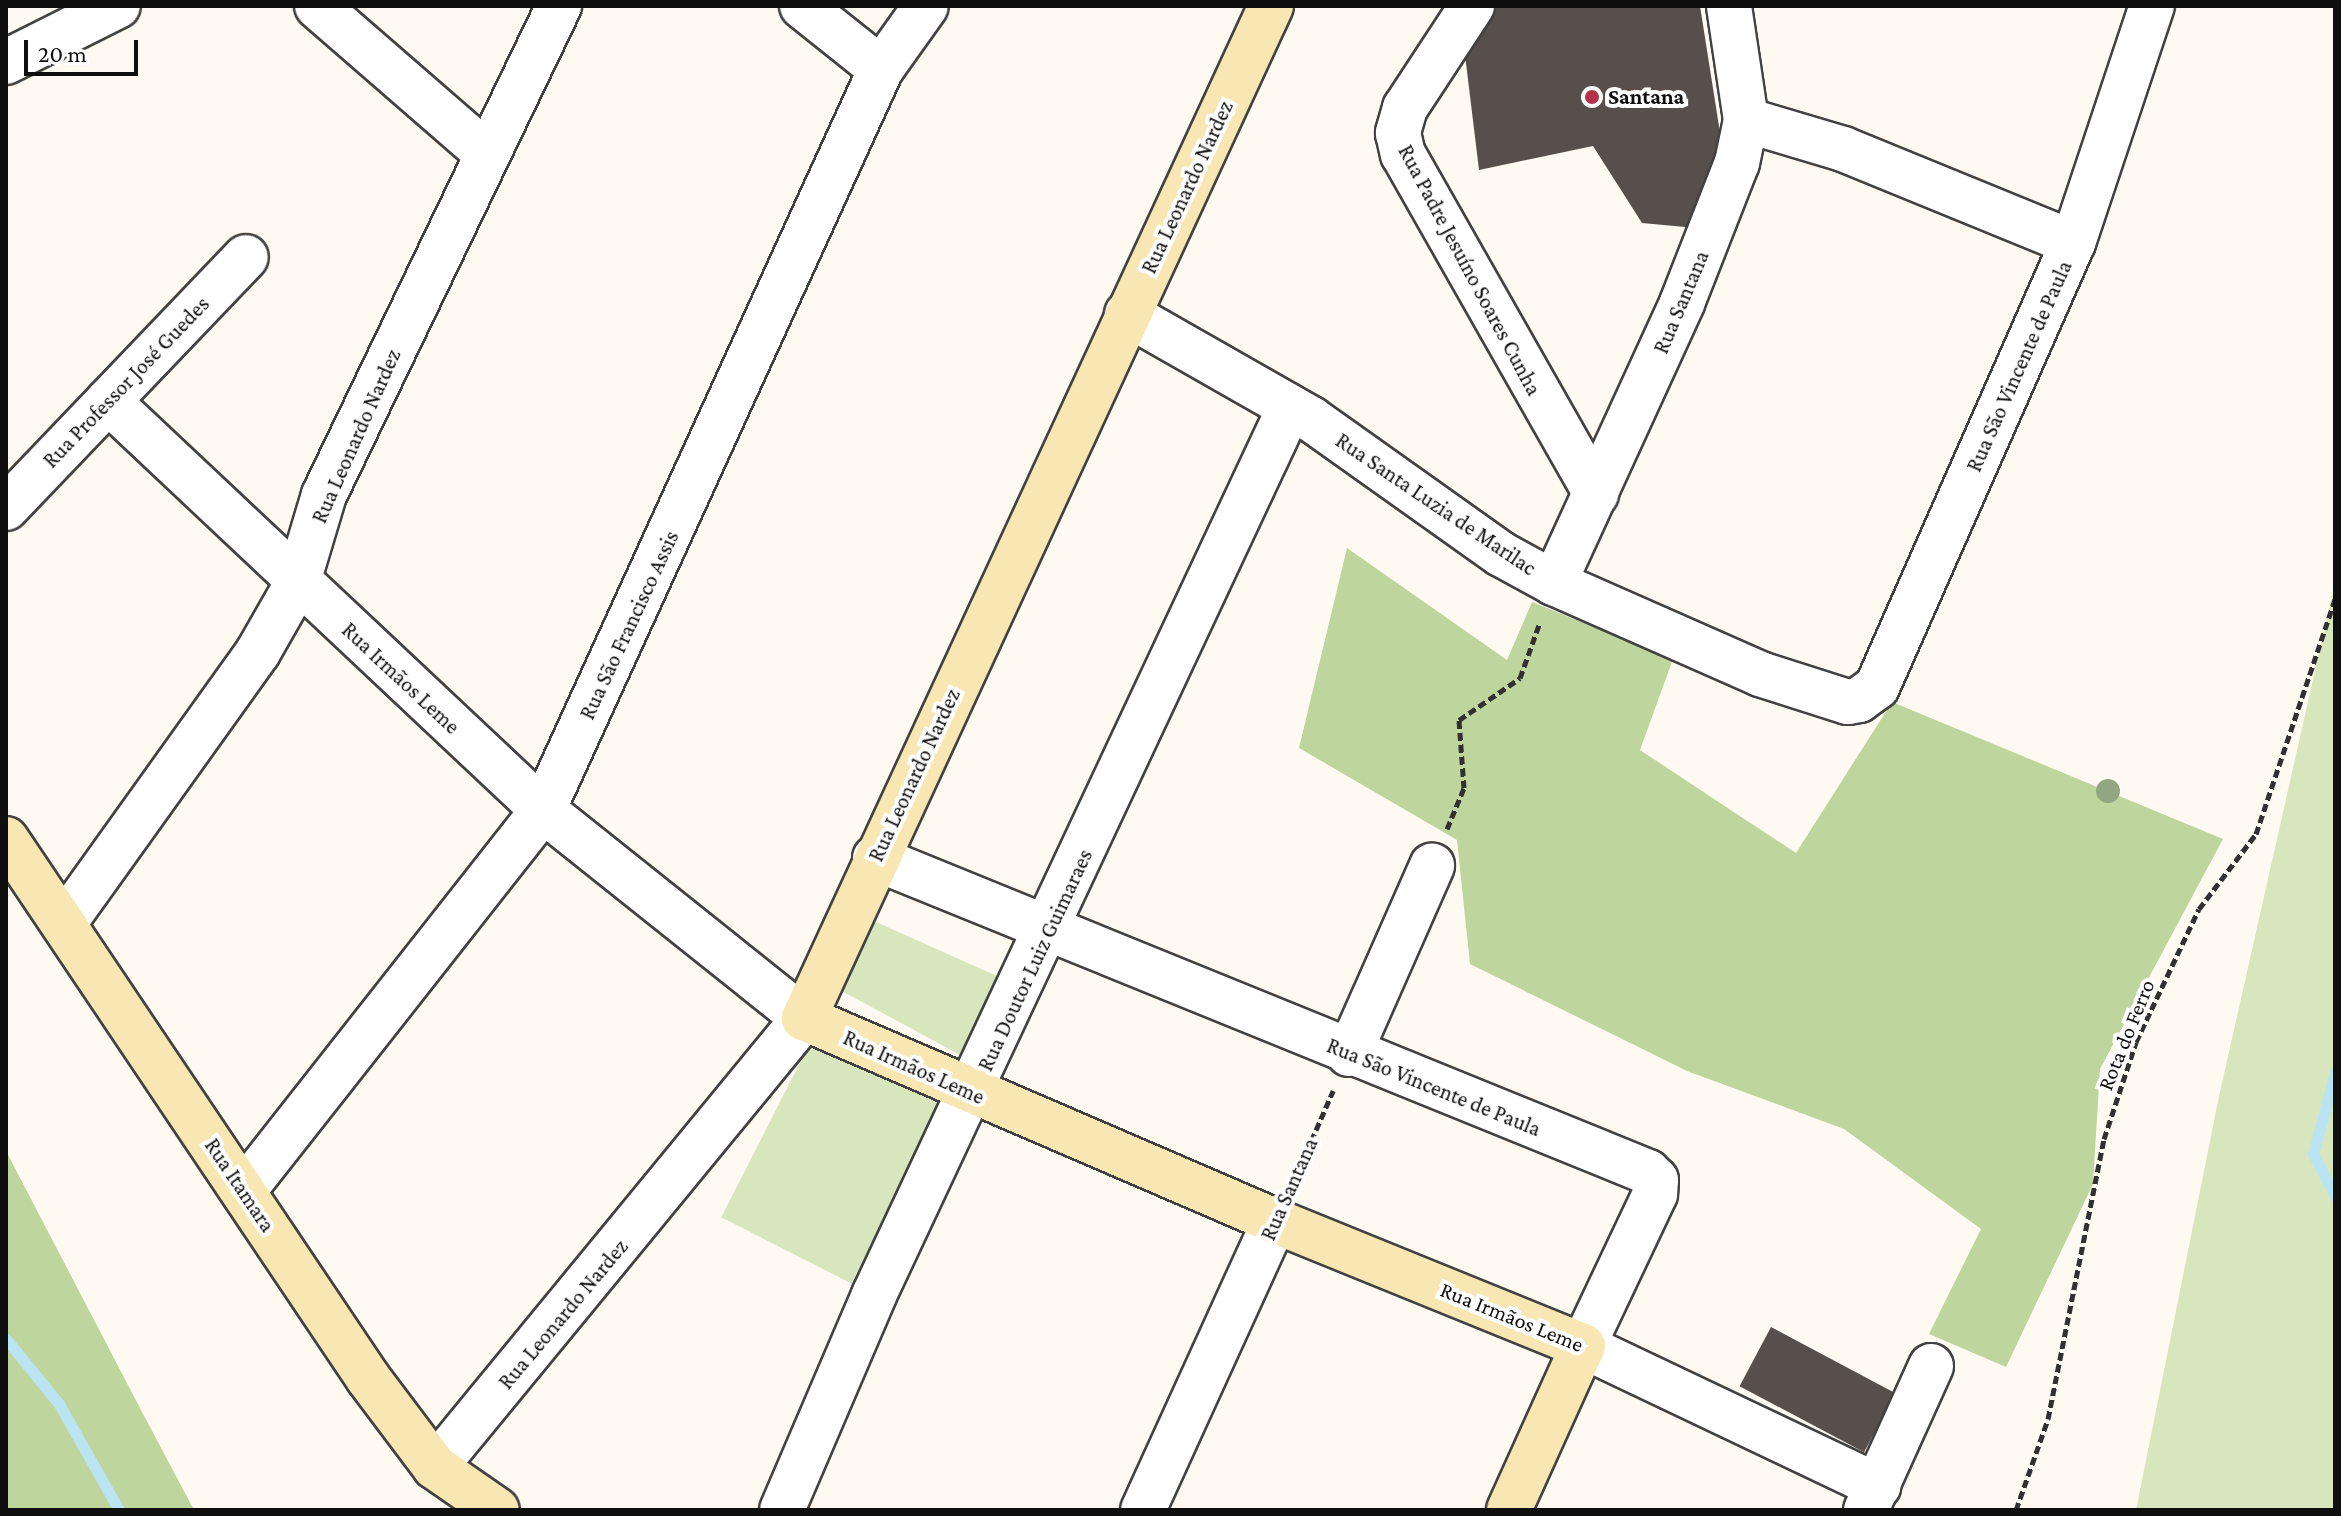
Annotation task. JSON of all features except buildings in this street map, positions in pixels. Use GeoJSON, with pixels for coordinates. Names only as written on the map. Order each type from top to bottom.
{"type":"FeatureCollection","features":[{"type":"Feature","properties":{"kind":"street"},"geometry":{"type":"LineString","coordinates":[[6,62],[118,6]]}},
{"type":"Feature","properties":{"kind":"street"},"geometry":{"type":"LineString","coordinates":[[317,6],[486,153]]}},
{"type":"Feature","properties":{"kind":"street","name":"Rua Leonardo Nardez"},"geometry":{"type":"LineString","coordinates":[[64,923],[258,652],[298,582],[324,495],[559,6]]}},
{"type":"Feature","properties":{"kind":"street"},"geometry":{"type":"LineString","coordinates":[[802,6],[881,69]]}},
{"type":"Feature","properties":{"kind":"street","name":"Rua São Francisco Assis"},"geometry":{"type":"LineString","coordinates":[[244,1190],[543,810],[881,69],[926,6]]}},
{"type":"Feature","properties":{"kind":"street","name":"Rua Leonardo Nardez"},"geometry":{"type":"LineString","coordinates":[[435,1467],[804,1018],[875,858],[1271,6]]}},
{"type":"Feature","properties":{"kind":"street","name":"Rua Padre Jesuíno Soares Cunha"},"geometry":{"type":"LineString","coordinates":[[1472,6],[1405,108],[1398,133],[1403,154],[1596,494]]}},
{"type":"Feature","properties":{"kind":"street","name":"Rua Santana"},"geometry":{"type":"LineString","coordinates":[[1554,583],[1682,303],[1737,163],[1746,120],[1729,6]]}},
{"type":"Feature","properties":{"kind":"street","name":"Rua São Vincente de Paula"},"geometry":{"type":"LineString","coordinates":[[1848,702],[1877,687],[2073,243],[2152,6]]}},
{"type":"Feature","properties":{"kind":"street"},"geometry":{"type":"LineString","coordinates":[[1746,120],[1843,149],[2073,243]]}},
{"type":"Feature","properties":{"kind":"street","name":"Rua Professor José Guedes"},"geometry":{"type":"LineString","coordinates":[[6,508],[246,257]]}},
{"type":"Feature","properties":{"kind":"street","name":"Rua Santa Luzia de Marilac"},"geometry":{"type":"LineString","coordinates":[[1127,314],[1335,434],[1501,554],[1554,583],[1760,674],[1848,702]]}},
{"type":"Feature","properties":{"kind":"street","name":"Rua Irmãos Leme"},"geometry":{"type":"LineString","coordinates":[[108,401],[543,810],[804,1018],[972,1094],[1583,1346],[1872,1498]]}},
{"type":"Feature","properties":{"kind":"street","name":"Rua Doutor Luiz Guimaraes"},"geometry":{"type":"LineString","coordinates":[[782,1510],[874,1295],[1050,929],[1289,409]]}},
{"type":"Feature","properties":{"kind":"street","name":"Rua Itamara"},"geometry":{"type":"LineString","coordinates":[[6,839],[368,1378],[435,1467],[497,1510]]}},
{"type":"Feature","properties":{"kind":"street","name":"Rua São Vincente de Paula"},"geometry":{"type":"LineString","coordinates":[[875,858],[1349,1054],[1648,1172],[1656,1180],[1655,1194],[1509,1510]]}},
{"type":"Feature","properties":{"kind":"street"},"geometry":{"type":"LineString","coordinates":[[1349,1054],[1432,866]]}},
{"type":"Feature","properties":{"kind":"street","name":"Rua Santana"},"geometry":{"type":"LineString","coordinates":[[1143,1510],[1275,1221]]}},
{"type":"Feature","properties":{"kind":"street"},"geometry":{"type":"LineString","coordinates":[[1872,1498],[1931,1366]]}},
{"type":"Feature","properties":{"kind":"path"},"geometry":{"type":"LineString","coordinates":[[1432,866],[1464,788],[1459,720],[1520,678],[1554,583]]}},
{"type":"Feature","properties":{"kind":"path","name":"Rota do Ferro"},"geometry":{"type":"LineString","coordinates":[[2016,1510],[2048,1419],[2104,1139],[2136,1042],[2199,909],[2256,834],[2335,599]]}},
{"type":"Feature","properties":{"kind":"path","name":"Rua Santana"},"geometry":{"type":"LineString","coordinates":[[1275,1221],[1349,1054]]}},
{"type":"Feature","properties":{"kind":"green space"},"geometry":{"type":"Polygon","coordinates":[[[1347,548],[1507,660],[1532,602],[1673,659],[1640,750],[1796,853],[1892,702],[2223,839],[2100,1069],[2093,1184],[2006,1367],[1929,1334],[1981,1229],[1844,1129],[1687,1071],[1470,964],[1457,840],[1299,748],[1347,548]]]}},
{"type":"Feature","properties":{"kind":"green space"},"geometry":{"type":"Polygon","coordinates":[[[2335,582],[2335,1510],[2136,1510],[2219,1096],[2335,582]]]}},
{"type":"Feature","properties":{"kind":"green space"},"geometry":{"type":"Polygon","coordinates":[[[874,921],[1019,986],[973,1062],[840,990],[874,921]]]}},
{"type":"Feature","properties":{"kind":"green space"},"geometry":{"type":"Polygon","coordinates":[[[812,1039],[942,1105],[851,1283],[721,1217],[812,1039]]]}},
{"type":"Feature","properties":{"kind":"green space"},"geometry":{"type":"Polygon","coordinates":[[[6,1151],[141,1410],[194,1510],[6,1510],[6,1151]]]}},
{"type":"Feature","properties":{"kind":"waterway"},"geometry":{"type":"LineString","coordinates":[[2335,1072],[2313,1154],[2335,1196]]}},
{"type":"Feature","properties":{"kind":"waterway"},"geometry":{"type":"LineString","coordinates":[[6,1339],[59,1404],[119,1510]]}},
{"type":"Feature","properties":{"kind":"place","name":"Santana"},"geometry":{"type":"Point","coordinates":[1592,97]}}]}
